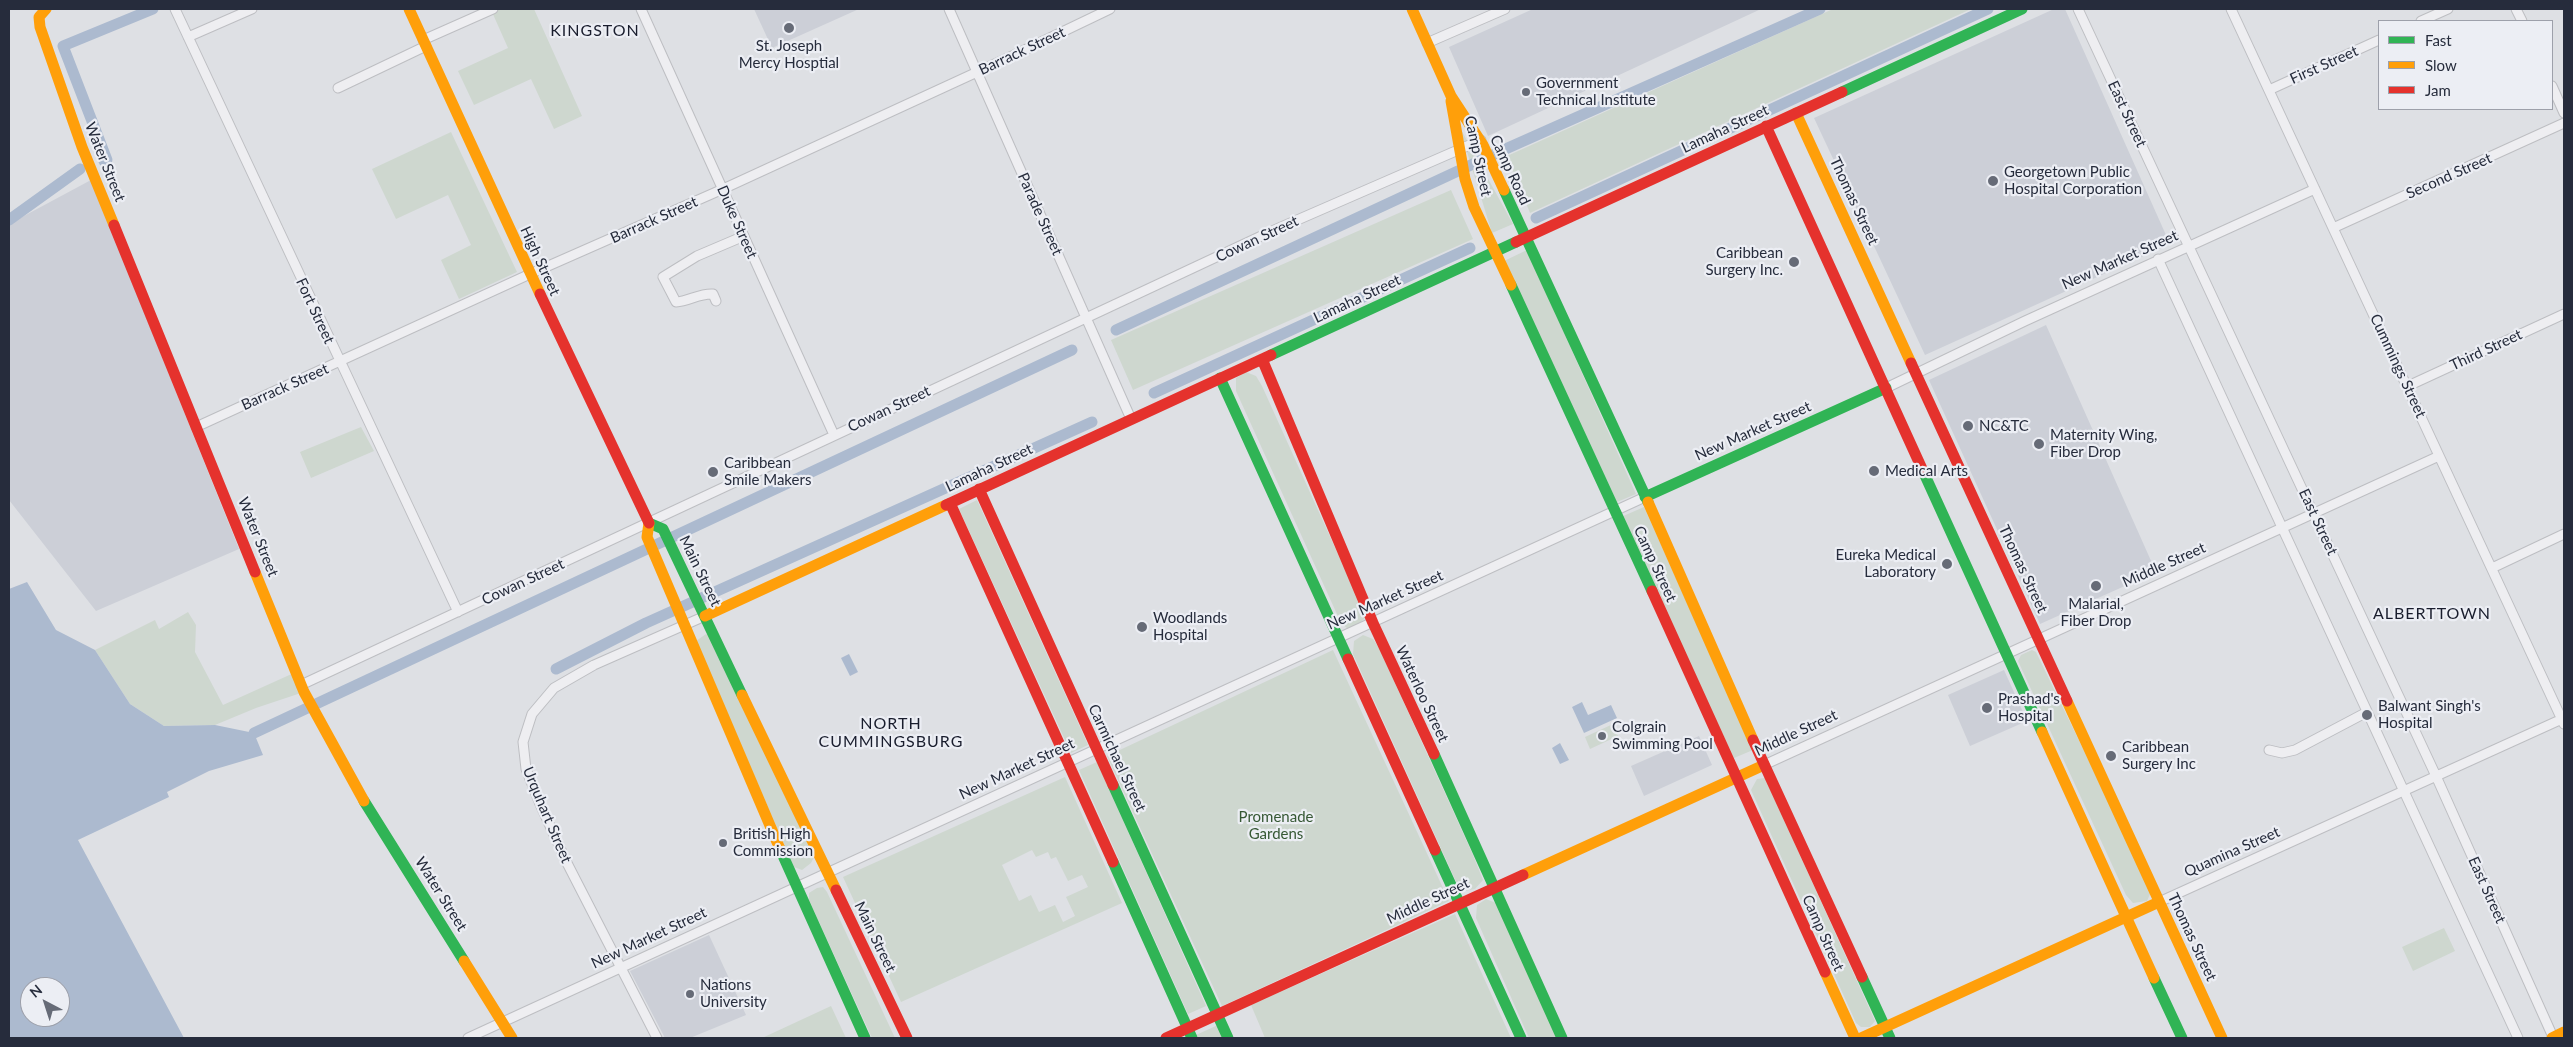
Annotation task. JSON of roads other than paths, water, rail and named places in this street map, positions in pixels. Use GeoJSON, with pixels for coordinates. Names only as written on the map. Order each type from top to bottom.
{"type":"FeatureCollection","features":[{"type":"Feature","properties":{"kind":"street","name":"Fort Street"},"geometry":{"type":"LineString","coordinates":[[175,9],[339,362],[458,612]]}},
{"type":"Feature","properties":{"kind":"street"},"geometry":{"type":"LineString","coordinates":[[188,37],[252,9]]}},
{"type":"Feature","properties":{"kind":"street","name":"High Street"},"geometry":{"type":"LineString","coordinates":[[409,9],[530,274],[649,523]]}},
{"type":"Feature","properties":{"kind":"street"},"geometry":{"type":"LineString","coordinates":[[338,88],[493,9]]}},
{"type":"Feature","properties":{"kind":"street","name":"Duke Street"},"geometry":{"type":"LineString","coordinates":[[641,9],[834,435]]}},
{"type":"Feature","properties":{"kind":"street","name":"Parade Street"},"geometry":{"type":"LineString","coordinates":[[949,9],[1131,419]]}},
{"type":"Feature","properties":{"kind":"street","name":"Barrack Street"},"geometry":{"type":"LineString","coordinates":[[196,426],[530,274],[723,189],[977,73],[1110,9]]}},
{"type":"Feature","properties":{"kind":"street","name":"Camp Road"},"geometry":{"type":"LineString","coordinates":[[1412,9],[1451,96],[1482,143],[1525,234]]}},
{"type":"Feature","properties":{"kind":"street"},"geometry":{"type":"LineString","coordinates":[[1427,43],[1505,9]]}},
{"type":"Feature","properties":{"kind":"street","name":"Lamaha Street"},"geometry":{"type":"LineString","coordinates":[[705,616],[1262,359],[1491,244],[1525,234],[1796,113],[2022,9]]}},
{"type":"Feature","properties":{"kind":"street","name":"East Street"},"geometry":{"type":"LineString","coordinates":[[2078,9],[2557,1036]]}},
{"type":"Feature","properties":{"kind":"street","name":"Cummings Street"},"geometry":{"type":"LineString","coordinates":[[2231,9],[2563,721]]}},
{"type":"Feature","properties":{"kind":"street"},"geometry":{"type":"LineString","coordinates":[[2423,20],[2448,9]]}},
{"type":"Feature","properties":{"kind":"street","name":"Water Street"},"geometry":{"type":"LineString","coordinates":[[43,13],[40,27],[82,147],[303,689],[362,798],[512,1038]]}},
{"type":"Feature","properties":{"kind":"street","name":"First Street"},"geometry":{"type":"LineString","coordinates":[[2268,90],[2378,40]]}},
{"type":"Feature","properties":{"kind":"street"},"geometry":{"type":"LineString","coordinates":[[2553,88],[2564,113]]}},
{"type":"Feature","properties":{"kind":"street","name":"Camp Street"},"geometry":{"type":"LineString","coordinates":[[1451,96],[1465,179],[1474,207],[1548,363],[1855,1038]]}},
{"type":"Feature","properties":{"kind":"street","name":"Thomas Street"},"geometry":{"type":"LineString","coordinates":[[1796,113],[2222,1038]]}},
{"type":"Feature","properties":{"kind":"street","name":"Second Street"},"geometry":{"type":"LineString","coordinates":[[2333,228],[2564,123]]}},
{"type":"Feature","properties":{"kind":"street"},"geometry":{"type":"LineString","coordinates":[[1766,126],[2182,1038]]}},
{"type":"Feature","properties":{"kind":"street","name":"Cowan Street"},"geometry":{"type":"LineString","coordinates":[[303,689],[458,612],[1272,231],[1460,154],[1482,143]]}},
{"type":"Feature","properties":{"kind":"street","name":"New Market Street"},"geometry":{"type":"LineString","coordinates":[[468,1038],[1373,623],[1645,496],[1886,388],[2158,259],[2315,189]]}},
{"type":"Feature","properties":{"kind":"street","name":"Camp Street"},"geometry":{"type":"LineString","coordinates":[[1525,234],[1645,496],[1764,764],[1888,1033]]}},
{"type":"Feature","properties":{"kind":"street"},"geometry":{"type":"LineString","coordinates":[[716,301],[713,294],[705,293],[688,301],[676,302],[669,292],[664,277],[697,256],[744,236]]}},
{"type":"Feature","properties":{"kind":"street"},"geometry":{"type":"LineString","coordinates":[[2158,259],[2518,1038]]}},
{"type":"Feature","properties":{"kind":"street","name":"Third Street"},"geometry":{"type":"LineString","coordinates":[[2408,386],[2564,314]]}},
{"type":"Feature","properties":{"kind":"street","name":"Waterloo Street"},"geometry":{"type":"LineString","coordinates":[[1262,359],[1373,623],[1495,887],[1562,1038]]}},
{"type":"Feature","properties":{"kind":"street"},"geometry":{"type":"LineString","coordinates":[[1220,378],[1521,1038]]}},
{"type":"Feature","properties":{"kind":"street","name":"Middle Street"},"geometry":{"type":"LineString","coordinates":[[1166,1038],[1190,1033],[1217,1014],[2439,456]]}},
{"type":"Feature","properties":{"kind":"street","name":"Carmichael Street"},"geometry":{"type":"LineString","coordinates":[[979,489],[1228,1038]]}},
{"type":"Feature","properties":{"kind":"street"},"geometry":{"type":"LineString","coordinates":[[950,503],[1190,1033]]}},
{"type":"Feature","properties":{"kind":"street"},"geometry":{"type":"LineString","coordinates":[[649,523],[647,537],[796,887],[865,1038]]}},
{"type":"Feature","properties":{"kind":"street","name":"Main Street"},"geometry":{"type":"LineString","coordinates":[[649,523],[663,529],[696,602],[705,616],[907,1038]]}},
{"type":"Feature","properties":{"kind":"street"},"geometry":{"type":"LineString","coordinates":[[2492,568],[2564,534]]}},
{"type":"Feature","properties":{"kind":"street","name":"Urquhart Street"},"geometry":{"type":"LineString","coordinates":[[657,1038],[620,968],[540,804],[526,769],[523,742],[532,714],[554,688],[594,665],[705,616]]}},
{"type":"Feature","properties":{"kind":"street"},"geometry":{"type":"LineString","coordinates":[[2269,750],[2282,753],[2295,750],[2367,712]]}},
{"type":"Feature","properties":{"kind":"street","name":"Quamina Street"},"geometry":{"type":"LineString","coordinates":[[1861,1038],[1888,1033],[2126,917],[2404,790],[2563,721]]}},
{"type":"Feature","properties":{"kind":"water"},"geometry":{"type":"Polygon","coordinates":[[[27,582],[56,630],[95,650],[130,704],[164,726],[215,725],[254,733],[263,755],[209,771],[167,792],[169,797],[78,840],[184,1038],[9,1038],[9,589],[27,582]]]}},
{"type":"Feature","properties":{"kind":"water"},"geometry":{"type":"Polygon","coordinates":[[[849,654],[858,672],[850,676],[841,658],[849,654]]]}},
{"type":"Feature","properties":{"kind":"water"},"geometry":{"type":"Polygon","coordinates":[[[1582,702],[1588,715],[1611,705],[1617,718],[1584,733],[1572,707],[1582,702]]]}},
{"type":"Feature","properties":{"kind":"water"},"geometry":{"type":"Polygon","coordinates":[[[1560,743],[1569,760],[1560,764],[1552,748],[1560,743]]]}},
{"type":"Feature","properties":{"kind":"waterway"},"geometry":{"type":"LineString","coordinates":[[104,161],[107,160],[63,46],[153,9]]}},
{"type":"Feature","properties":{"kind":"waterway"},"geometry":{"type":"LineString","coordinates":[[1116,330],[1501,151],[1820,9]]}},
{"type":"Feature","properties":{"kind":"waterway"},"geometry":{"type":"LineString","coordinates":[[1536,218],[1988,9]]}},
{"type":"Feature","properties":{"kind":"waterway"},"geometry":{"type":"LineString","coordinates":[[9,220],[80,169]]}},
{"type":"Feature","properties":{"kind":"waterway"},"geometry":{"type":"LineString","coordinates":[[1154,393],[1470,248]]}},
{"type":"Feature","properties":{"kind":"waterway"},"geometry":{"type":"LineString","coordinates":[[254,733],[1072,350]]}},
{"type":"Feature","properties":{"kind":"waterway"},"geometry":{"type":"LineString","coordinates":[[556,669],[646,623],[1092,422]]}},
{"type":"Feature","properties":{"kind":"place","name":"St. Joseph Mercy Hosptial"},"geometry":{"type":"Point","coordinates":[789,28]}},
{"type":"Feature","properties":{"kind":"place","name":"Government Technical Institute"},"geometry":{"type":"Point","coordinates":[1526,92]}},
{"type":"Feature","properties":{"kind":"place","name":"Georgetown Public Hospital Corporation"},"geometry":{"type":"Point","coordinates":[1993,181]}},
{"type":"Feature","properties":{"kind":"place","name":"Caribbean Surgery Inc."},"geometry":{"type":"Point","coordinates":[1794,262]}},
{"type":"Feature","properties":{"kind":"place","name":"NC&TC"},"geometry":{"type":"Point","coordinates":[1968,426]}},
{"type":"Feature","properties":{"kind":"place","name":"Maternity Wing, Fiber Drop"},"geometry":{"type":"Point","coordinates":[2039,444]}},
{"type":"Feature","properties":{"kind":"place","name":"Medical Arts"},"geometry":{"type":"Point","coordinates":[1874,471]}},
{"type":"Feature","properties":{"kind":"place","name":"Caribbean Smile Makers"},"geometry":{"type":"Point","coordinates":[713,472]}},
{"type":"Feature","properties":{"kind":"place","name":"Eureka Medical Laboratory"},"geometry":{"type":"Point","coordinates":[1947,564]}},
{"type":"Feature","properties":{"kind":"place","name":"Malarial, Fiber Drop"},"geometry":{"type":"Point","coordinates":[2096,586]}},
{"type":"Feature","properties":{"kind":"place","name":"Woodlands Hospital"},"geometry":{"type":"Point","coordinates":[1142,627]}},
{"type":"Feature","properties":{"kind":"place","name":"Prashad's Hospital"},"geometry":{"type":"Point","coordinates":[1987,708]}},
{"type":"Feature","properties":{"kind":"place","name":"Balwant Singh's Hospital"},"geometry":{"type":"Point","coordinates":[2367,715]}},
{"type":"Feature","properties":{"kind":"place","name":"Colgrain Swimming Pool"},"geometry":{"type":"Point","coordinates":[1602,736]}},
{"type":"Feature","properties":{"kind":"place","name":"Caribbean Surgery Inc"},"geometry":{"type":"Point","coordinates":[2111,756]}},
{"type":"Feature","properties":{"kind":"place","name":"British High Commission"},"geometry":{"type":"Point","coordinates":[723,843]}},
{"type":"Feature","properties":{"kind":"place","name":"Nations University"},"geometry":{"type":"Point","coordinates":[690,994]}},
{"type":"Feature","properties":{"kind":"district","name":"KINGSTON"},"geometry":{"type":"Point","coordinates":[595,31]}},
{"type":"Feature","properties":{"kind":"district","name":"ALBERTTOWN"},"geometry":{"type":"Point","coordinates":[2432,614]}},
{"type":"Feature","properties":{"kind":"district","name":"NORTH CUMMINGSBURG"},"geometry":{"type":"Point","coordinates":[891,733]}},
{"type":"Feature","properties":{"kind":"park label","name":"Promenade Gardens"},"geometry":{"type":"Point","coordinates":[1276,826]}}]}
